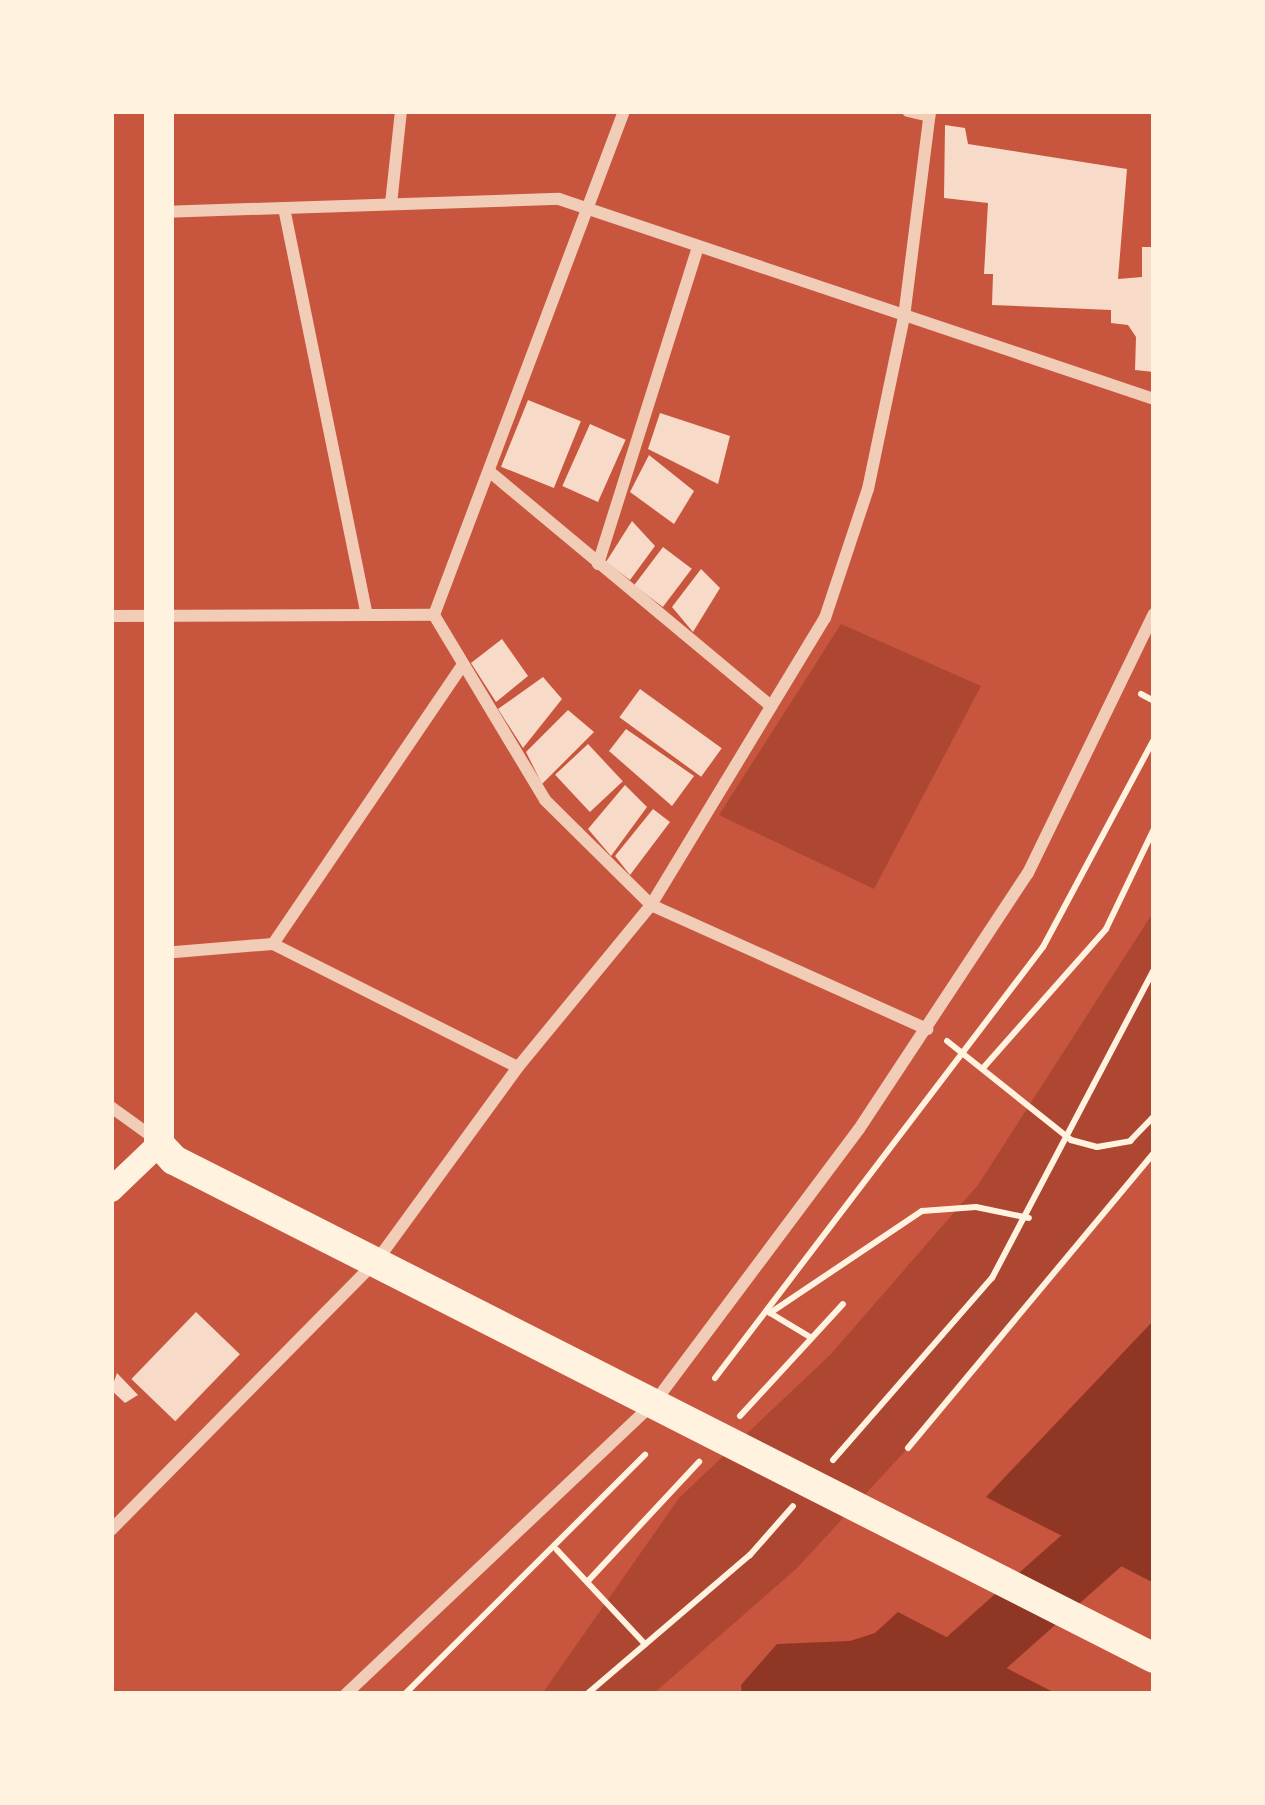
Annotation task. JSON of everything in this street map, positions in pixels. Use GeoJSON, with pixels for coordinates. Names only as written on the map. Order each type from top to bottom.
{"type":"FeatureCollection","features":[{"type":"Feature","properties":{"kind":"main road"},"geometry":{"type":"LineString","coordinates":[[159,111],[159,1144],[174,1160],[378,1259],[1154,1658]]}},
{"type":"Feature","properties":{"kind":"main road"},"geometry":{"type":"LineString","coordinates":[[111,1190],[159,1144]]}},
{"type":"Feature","properties":{"kind":"street"},"geometry":{"type":"LineString","coordinates":[[391,204],[401,111]]}},
{"type":"Feature","properties":{"kind":"street"},"geometry":{"type":"LineString","coordinates":[[434,615],[591,215],[624,111]]}},
{"type":"Feature","properties":{"kind":"street"},"geometry":{"type":"LineString","coordinates":[[111,1530],[378,1259],[518,1067],[650,905],[825,618],[868,489],[904,317],[929,114],[908,111]]}},
{"type":"Feature","properties":{"kind":"street"},"geometry":{"type":"LineString","coordinates":[[159,212],[559,199],[591,215],[1154,399]]}},
{"type":"Feature","properties":{"kind":"street"},"geometry":{"type":"LineString","coordinates":[[284,208],[366,612]]}},
{"type":"Feature","properties":{"kind":"street"},"geometry":{"type":"LineString","coordinates":[[598,564],[697,250]]}},
{"type":"Feature","properties":{"kind":"street"},"geometry":{"type":"LineString","coordinates":[[490,472],[771,706]]}},
{"type":"Feature","properties":{"kind":"street"},"geometry":{"type":"LineString","coordinates":[[346,1694],[666,1410],[1028,873],[1154,614]]}},
{"type":"Feature","properties":{"kind":"street"},"geometry":{"type":"LineString","coordinates":[[111,616],[434,615]]}},
{"type":"Feature","properties":{"kind":"street"},"geometry":{"type":"LineString","coordinates":[[434,615],[545,800],[650,905],[927,1029]]}},
{"type":"Feature","properties":{"kind":"street"},"geometry":{"type":"LineString","coordinates":[[273,944],[463,664]]}},
{"type":"Feature","properties":{"kind":"street"},"geometry":{"type":"LineString","coordinates":[[161,954],[273,944],[518,1067]]}},
{"type":"Feature","properties":{"kind":"street"},"geometry":{"type":"LineString","coordinates":[[111,1107],[159,1144]]}},
{"type":"Feature","properties":{"kind":"path"},"geometry":{"type":"LineString","coordinates":[[715,1378],[770,1313],[1042,947],[1154,739]]}},
{"type":"Feature","properties":{"kind":"path"},"geometry":{"type":"LineString","coordinates":[[984,1067],[1106,928],[1154,830]]}},
{"type":"Feature","properties":{"kind":"path"},"geometry":{"type":"LineString","coordinates":[[826,1468],[992,1278],[1071,1140],[1154,969]]}},
{"type":"Feature","properties":{"kind":"path"},"geometry":{"type":"LineString","coordinates":[[966,1053],[1071,1140],[1097,1147],[1130,1141],[1154,1116]]}},
{"type":"Feature","properties":{"kind":"path"},"geometry":{"type":"LineString","coordinates":[[908,1448],[1154,1153]]}},
{"type":"Feature","properties":{"kind":"path"},"geometry":{"type":"LineString","coordinates":[[770,1313],[922,1211],[976,1207],[1029,1218]]}},
{"type":"Feature","properties":{"kind":"path"},"geometry":{"type":"LineString","coordinates":[[770,1313],[811,1337]]}},
{"type":"Feature","properties":{"kind":"path"},"geometry":{"type":"LineString","coordinates":[[405,1694],[557,1550],[645,1455]]}},
{"type":"Feature","properties":{"kind":"path"},"geometry":{"type":"LineString","coordinates":[[587,1694],[750,1555],[796,1503]]}},
{"type":"Feature","properties":{"kind":"path"},"geometry":{"type":"LineString","coordinates":[[557,1550],[646,1645]]}},
{"type":"Feature","properties":{"kind":"shaded area"},"geometry":{"type":"Polygon","coordinates":[[[841,624],[981,686],[874,889],[719,815],[841,624]]]}},
{"type":"Feature","properties":{"kind":"shaded area"},"geometry":{"type":"Polygon","coordinates":[[[1154,911],[1154,1153],[908,1448],[796,1569],[653,1694],[542,1694],[679,1498],[831,1354],[978,1185],[1154,911]]]}},
{"type":"Feature","properties":{"kind":"shaded area"},"geometry":{"type":"Polygon","coordinates":[[[1154,1320],[1154,1583],[986,1497],[1154,1320]]]}},
{"type":"Feature","properties":{"kind":"shaded area"},"geometry":{"type":"Polygon","coordinates":[[[912,1599],[1112,1694],[742,1694],[741,1685],[777,1644],[850,1641],[875,1633],[912,1599]]]}},
{"type":"Feature","properties":{"kind":"pier"},"geometry":{"type":"Polygon","coordinates":[[[980,1495],[1154,1584],[1150,1592],[976,1503],[980,1495]]]}},
{"type":"Feature","properties":{"kind":"pier"},"geometry":{"type":"Polygon","coordinates":[[[915,1593],[1118,1694],[1057,1694],[892,1609],[915,1593]]]}},
{"type":"Feature","properties":{"kind":"building"},"geometry":{"type":"Polygon","coordinates":[[[945,125],[965,128],[968,144],[1127,169],[1118,279],[1142,277],[1142,247],[1154,247],[1154,372],[1135,370],[1136,337],[1128,325],[1111,323],[1111,310],[992,305],[993,274],[984,274],[988,203],[944,198],[945,125]]]}},
{"type":"Feature","properties":{"kind":"building"},"geometry":{"type":"Polygon","coordinates":[[[528,400],[581,421],[554,488],[501,467],[528,400]]]}},
{"type":"Feature","properties":{"kind":"building"},"geometry":{"type":"Polygon","coordinates":[[[660,413],[730,436],[718,484],[648,449],[660,413]]]}},
{"type":"Feature","properties":{"kind":"building"},"geometry":{"type":"Polygon","coordinates":[[[590,424],[626,440],[598,502],[562,486],[590,424]]]}},
{"type":"Feature","properties":{"kind":"building"},"geometry":{"type":"Polygon","coordinates":[[[649,455],[694,491],[674,524],[630,492],[649,455]]]}},
{"type":"Feature","properties":{"kind":"building"},"geometry":{"type":"Polygon","coordinates":[[[632,521],[655,546],[630,580],[606,562],[632,521]]]}},
{"type":"Feature","properties":{"kind":"building"},"geometry":{"type":"Polygon","coordinates":[[[663,547],[692,569],[663,607],[634,585],[663,547]]]}},
{"type":"Feature","properties":{"kind":"building"},"geometry":{"type":"Polygon","coordinates":[[[701,569],[720,588],[693,632],[672,607],[701,569]]]}},
{"type":"Feature","properties":{"kind":"building"},"geometry":{"type":"Polygon","coordinates":[[[502,639],[528,676],[496,702],[471,663],[502,639]]]}},
{"type":"Feature","properties":{"kind":"building"},"geometry":{"type":"Polygon","coordinates":[[[543,677],[562,699],[523,748],[498,709],[543,677]]]}},
{"type":"Feature","properties":{"kind":"building"},"geometry":{"type":"Polygon","coordinates":[[[640,689],[722,748],[701,777],[619,717],[640,689]]]}},
{"type":"Feature","properties":{"kind":"building"},"geometry":{"type":"Polygon","coordinates":[[[568,710],[594,732],[542,784],[526,752],[568,710]]]}},
{"type":"Feature","properties":{"kind":"building"},"geometry":{"type":"Polygon","coordinates":[[[626,729],[694,776],[672,806],[609,751],[626,729]]]}},
{"type":"Feature","properties":{"kind":"building"},"geometry":{"type":"Polygon","coordinates":[[[588,744],[623,781],[590,812],[555,775],[588,744]]]}},
{"type":"Feature","properties":{"kind":"building"},"geometry":{"type":"Polygon","coordinates":[[[625,785],[647,807],[611,856],[588,829],[625,785]]]}},
{"type":"Feature","properties":{"kind":"building"},"geometry":{"type":"Polygon","coordinates":[[[653,809],[670,822],[630,875],[615,856],[653,809]]]}},
{"type":"Feature","properties":{"kind":"building"},"geometry":{"type":"Polygon","coordinates":[[[196,1312],[240,1354],[175,1421],[131,1379],[196,1312]]]}},
{"type":"Feature","properties":{"kind":"building"},"geometry":{"type":"Polygon","coordinates":[[[117,1373],[138,1395],[125,1403],[111,1390],[117,1373]]]}},
{"type":"Feature","properties":{"kind":"waterway"},"geometry":{"type":"LineString","coordinates":[[929,1694],[1154,1494]]}}]}
